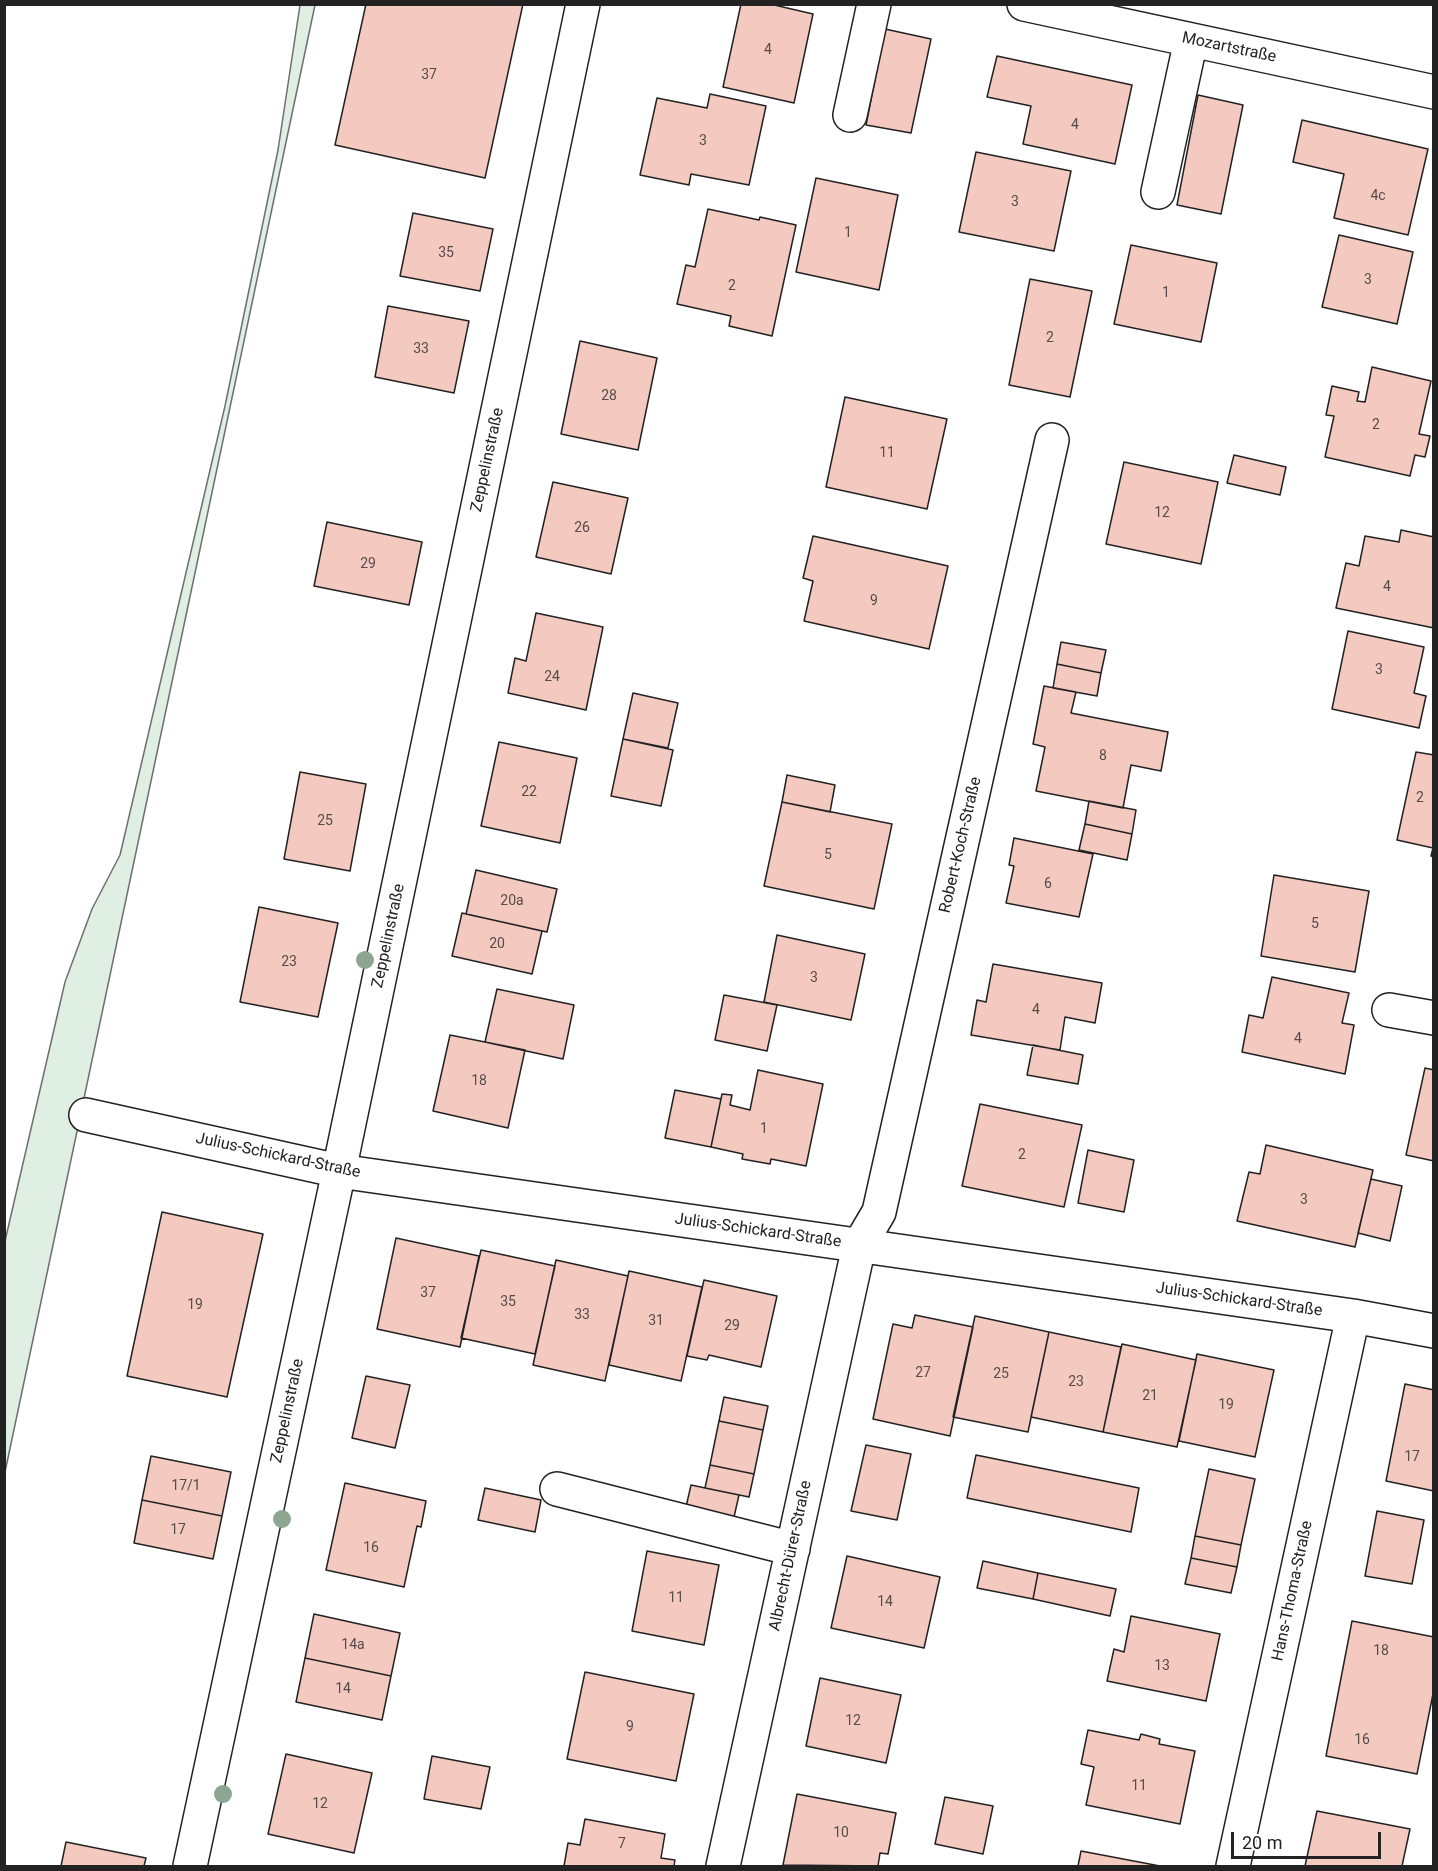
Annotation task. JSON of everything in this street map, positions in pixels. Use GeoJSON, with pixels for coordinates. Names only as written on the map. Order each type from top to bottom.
{"type":"FeatureCollection","features":[{"type":"Feature","properties":{"kind":"street","name":"Zeppelinstraße"},"geometry":{"type":"LineString","coordinates":[[190,1866],[339,1170],[583,4]]}},
{"type":"Feature","properties":{"kind":"street"},"geometry":{"type":"LineString","coordinates":[[850,114],[874,4]]}},
{"type":"Feature","properties":{"kind":"street","name":"Mozartstraße"},"geometry":{"type":"LineString","coordinates":[[1024,4],[1119,14],[1191,40],[1434,92]]}},
{"type":"Feature","properties":{"kind":"street"},"geometry":{"type":"LineString","coordinates":[[1158,192],[1191,40]]}},
{"type":"Feature","properties":{"kind":"street","name":"Robert-Koch-Straße"},"geometry":{"type":"LineString","coordinates":[[859,1246],[879,1212],[1052,440]]}},
{"type":"Feature","properties":{"kind":"street"},"geometry":{"type":"LineString","coordinates":[[1389,1010],[1434,1018]]}},
{"type":"Feature","properties":{"kind":"street","name":"Julius-Schickard-Straße"},"geometry":{"type":"LineString","coordinates":[[86,1115],[339,1170],[1434,1330]]}},
{"type":"Feature","properties":{"kind":"street","name":"Albrecht-Dürer-Straße"},"geometry":{"type":"LineString","coordinates":[[723,1866],[859,1246]]}},
{"type":"Feature","properties":{"kind":"street","name":"Hans-Thoma-Straße"},"geometry":{"type":"LineString","coordinates":[[1233,1866],[1353,1317]]}},
{"type":"Feature","properties":{"kind":"street"},"geometry":{"type":"LineString","coordinates":[[557,1489],[793,1549]]}},
{"type":"Feature","properties":{"kind":"green space"},"geometry":{"type":"Polygon","coordinates":[[[300,5],[315,5],[5,1472],[5,1241],[65,982],[92,909],[120,855],[225,406],[278,150],[300,5]]]}},
{"type":"Feature","properties":{"kind":"building"},"geometry":{"type":"Polygon","coordinates":[[[366,4],[523,4],[485,178],[335,145],[366,4]]]}},
{"type":"Feature","properties":{"kind":"building"},"geometry":{"type":"Polygon","coordinates":[[[741,4],[770,4],[813,14],[794,103],[723,87],[741,4]]]}},
{"type":"Feature","properties":{"kind":"building"},"geometry":{"type":"Polygon","coordinates":[[[885,29],[931,39],[911,133],[866,125],[885,29]]]}},
{"type":"Feature","properties":{"kind":"building"},"geometry":{"type":"Polygon","coordinates":[[[997,56],[1132,85],[1115,164],[1023,144],[1031,106],[987,97],[997,56]]]}},
{"type":"Feature","properties":{"kind":"building"},"geometry":{"type":"Polygon","coordinates":[[[710,94],[766,106],[749,185],[691,174],[689,185],[640,175],[657,98],[707,108],[710,94]]]}},
{"type":"Feature","properties":{"kind":"building"},"geometry":{"type":"Polygon","coordinates":[[[1198,95],[1243,105],[1221,214],[1177,205],[1198,95]]]}},
{"type":"Feature","properties":{"kind":"building"},"geometry":{"type":"Polygon","coordinates":[[[1302,120],[1428,149],[1408,235],[1334,218],[1344,174],[1293,162],[1302,120]]]}},
{"type":"Feature","properties":{"kind":"building"},"geometry":{"type":"Polygon","coordinates":[[[976,152],[1071,171],[1054,251],[959,232],[976,152]]]}},
{"type":"Feature","properties":{"kind":"building"},"geometry":{"type":"Polygon","coordinates":[[[816,178],[898,195],[879,290],[796,272],[816,178]]]}},
{"type":"Feature","properties":{"kind":"building"},"geometry":{"type":"Polygon","coordinates":[[[708,209],[796,225],[772,336],[729,326],[731,316],[677,304],[686,265],[695,267],[708,209]]]}},
{"type":"Feature","properties":{"kind":"building"},"geometry":{"type":"Polygon","coordinates":[[[413,213],[493,229],[480,291],[400,276],[413,213]]]}},
{"type":"Feature","properties":{"kind":"building"},"geometry":{"type":"Polygon","coordinates":[[[1339,235],[1413,252],[1397,324],[1322,307],[1339,235]]]}},
{"type":"Feature","properties":{"kind":"building"},"geometry":{"type":"Polygon","coordinates":[[[1131,245],[1217,263],[1201,342],[1114,324],[1131,245]]]}},
{"type":"Feature","properties":{"kind":"building"},"geometry":{"type":"Polygon","coordinates":[[[1030,279],[1092,291],[1070,397],[1009,385],[1030,279]]]}},
{"type":"Feature","properties":{"kind":"building"},"geometry":{"type":"Polygon","coordinates":[[[388,306],[469,321],[454,393],[375,377],[388,306]]]}},
{"type":"Feature","properties":{"kind":"building"},"geometry":{"type":"Polygon","coordinates":[[[580,341],[657,358],[638,450],[561,434],[580,341]]]}},
{"type":"Feature","properties":{"kind":"building"},"geometry":{"type":"Polygon","coordinates":[[[1372,367],[1431,381],[1419,434],[1430,436],[1425,457],[1415,455],[1410,476],[1325,457],[1334,416],[1326,415],[1332,386],[1359,392],[1357,401],[1365,402],[1372,367]]]}},
{"type":"Feature","properties":{"kind":"building"},"geometry":{"type":"Polygon","coordinates":[[[845,397],[947,419],[927,509],[826,487],[845,397]]]}},
{"type":"Feature","properties":{"kind":"building"},"geometry":{"type":"Polygon","coordinates":[[[1234,455],[1286,467],[1280,495],[1227,483],[1234,455]]]}},
{"type":"Feature","properties":{"kind":"building"},"geometry":{"type":"Polygon","coordinates":[[[1124,462],[1218,482],[1201,564],[1106,544],[1124,462]]]}},
{"type":"Feature","properties":{"kind":"building"},"geometry":{"type":"Polygon","coordinates":[[[553,482],[628,498],[611,574],[536,557],[553,482]]]}},
{"type":"Feature","properties":{"kind":"building"},"geometry":{"type":"Polygon","coordinates":[[[327,522],[422,542],[409,605],[314,586],[327,522]]]}},
{"type":"Feature","properties":{"kind":"building"},"geometry":{"type":"Polygon","coordinates":[[[1401,530],[1434,537],[1434,628],[1336,608],[1346,563],[1359,566],[1365,536],[1399,542],[1401,530]]]}},
{"type":"Feature","properties":{"kind":"building"},"geometry":{"type":"Polygon","coordinates":[[[813,536],[948,566],[929,649],[804,621],[813,581],[803,578],[813,536]]]}},
{"type":"Feature","properties":{"kind":"building"},"geometry":{"type":"Polygon","coordinates":[[[536,613],[603,627],[586,710],[508,693],[515,658],[526,661],[536,613]]]}},
{"type":"Feature","properties":{"kind":"building"},"geometry":{"type":"Polygon","coordinates":[[[1348,631],[1424,647],[1414,693],[1426,696],[1419,728],[1332,709],[1348,631]]]}},
{"type":"Feature","properties":{"kind":"building"},"geometry":{"type":"Polygon","coordinates":[[[1061,642],[1106,650],[1101,673],[1057,664],[1061,642]]]}},
{"type":"Feature","properties":{"kind":"building"},"geometry":{"type":"Polygon","coordinates":[[[1057,664],[1101,673],[1097,696],[1053,688],[1057,664]]]}},
{"type":"Feature","properties":{"kind":"building"},"geometry":{"type":"Polygon","coordinates":[[[1044,686],[1076,692],[1071,713],[1168,732],[1161,771],[1131,765],[1123,808],[1036,791],[1045,747],[1033,744],[1044,686]]]}},
{"type":"Feature","properties":{"kind":"building"},"geometry":{"type":"Polygon","coordinates":[[[633,693],[678,703],[668,748],[623,739],[633,693]]]}},
{"type":"Feature","properties":{"kind":"building"},"geometry":{"type":"Polygon","coordinates":[[[623,739],[673,750],[661,806],[611,796],[623,739]]]}},
{"type":"Feature","properties":{"kind":"building"},"geometry":{"type":"Polygon","coordinates":[[[499,742],[577,758],[560,843],[481,826],[499,742]]]}},
{"type":"Feature","properties":{"kind":"building"},"geometry":{"type":"Polygon","coordinates":[[[1416,752],[1434,755],[1434,857],[1431,856],[1433,848],[1397,840],[1416,752]]]}},
{"type":"Feature","properties":{"kind":"building"},"geometry":{"type":"Polygon","coordinates":[[[300,772],[366,784],[350,871],[284,859],[300,772]]]}},
{"type":"Feature","properties":{"kind":"building"},"geometry":{"type":"Polygon","coordinates":[[[787,775],[835,785],[830,812],[782,802],[787,775]]]}},
{"type":"Feature","properties":{"kind":"building"},"geometry":{"type":"Polygon","coordinates":[[[1089,801],[1136,810],[1132,834],[1085,824],[1089,801]]]}},
{"type":"Feature","properties":{"kind":"building"},"geometry":{"type":"Polygon","coordinates":[[[782,802],[892,824],[874,909],[764,886],[782,802]]]}},
{"type":"Feature","properties":{"kind":"building"},"geometry":{"type":"Polygon","coordinates":[[[1085,824],[1132,834],[1127,860],[1079,850],[1085,824]]]}},
{"type":"Feature","properties":{"kind":"building"},"geometry":{"type":"Polygon","coordinates":[[[1014,838],[1093,854],[1079,917],[1006,903],[1014,866],[1009,865],[1014,838]]]}},
{"type":"Feature","properties":{"kind":"building"},"geometry":{"type":"Polygon","coordinates":[[[476,870],[557,889],[547,932],[466,914],[476,870]]]}},
{"type":"Feature","properties":{"kind":"building"},"geometry":{"type":"Polygon","coordinates":[[[1274,875],[1369,891],[1355,972],[1261,956],[1274,875]]]}},
{"type":"Feature","properties":{"kind":"building"},"geometry":{"type":"Polygon","coordinates":[[[259,907],[338,923],[318,1017],[240,1002],[259,907]]]}},
{"type":"Feature","properties":{"kind":"building"},"geometry":{"type":"Polygon","coordinates":[[[462,913],[542,931],[532,974],[452,956],[462,913]]]}},
{"type":"Feature","properties":{"kind":"building"},"geometry":{"type":"Polygon","coordinates":[[[777,935],[865,954],[851,1020],[764,1002],[777,935]]]}},
{"type":"Feature","properties":{"kind":"building"},"geometry":{"type":"Polygon","coordinates":[[[993,964],[1102,983],[1095,1023],[1065,1017],[1060,1050],[971,1035],[977,1000],[986,1002],[993,964]]]}},
{"type":"Feature","properties":{"kind":"building"},"geometry":{"type":"Polygon","coordinates":[[[1272,977],[1349,993],[1342,1023],[1354,1025],[1345,1074],[1242,1052],[1249,1015],[1263,1018],[1272,977]]]}},
{"type":"Feature","properties":{"kind":"building"},"geometry":{"type":"Polygon","coordinates":[[[497,989],[574,1005],[563,1059],[485,1042],[497,989]]]}},
{"type":"Feature","properties":{"kind":"building"},"geometry":{"type":"Polygon","coordinates":[[[724,995],[777,1005],[767,1051],[715,1040],[724,995]]]}},
{"type":"Feature","properties":{"kind":"building"},"geometry":{"type":"Polygon","coordinates":[[[450,1035],[525,1050],[508,1128],[433,1111],[450,1035]]]}},
{"type":"Feature","properties":{"kind":"building"},"geometry":{"type":"Polygon","coordinates":[[[1033,1045],[1083,1055],[1078,1084],[1027,1075],[1033,1045]]]}},
{"type":"Feature","properties":{"kind":"building"},"geometry":{"type":"Polygon","coordinates":[[[1425,1068],[1434,1070],[1434,1161],[1406,1155],[1425,1068]]]}},
{"type":"Feature","properties":{"kind":"building"},"geometry":{"type":"Polygon","coordinates":[[[758,1070],[823,1084],[806,1166],[771,1159],[770,1164],[742,1159],[743,1154],[711,1147],[722,1094],[732,1095],[730,1105],[750,1110],[758,1070]]]}},
{"type":"Feature","properties":{"kind":"building"},"geometry":{"type":"Polygon","coordinates":[[[675,1090],[721,1099],[711,1147],[665,1138],[675,1090]]]}},
{"type":"Feature","properties":{"kind":"building"},"geometry":{"type":"Polygon","coordinates":[[[980,1104],[1082,1125],[1064,1207],[962,1186],[980,1104]]]}},
{"type":"Feature","properties":{"kind":"building"},"geometry":{"type":"Polygon","coordinates":[[[1266,1145],[1373,1170],[1355,1247],[1237,1221],[1249,1172],[1260,1174],[1266,1145]]]}},
{"type":"Feature","properties":{"kind":"building"},"geometry":{"type":"Polygon","coordinates":[[[1088,1150],[1134,1160],[1124,1212],[1078,1203],[1088,1150]]]}},
{"type":"Feature","properties":{"kind":"building"},"geometry":{"type":"Polygon","coordinates":[[[1371,1179],[1402,1186],[1390,1241],[1358,1233],[1371,1179]]]}},
{"type":"Feature","properties":{"kind":"building"},"geometry":{"type":"Polygon","coordinates":[[[162,1212],[263,1234],[227,1397],[127,1376],[162,1212]]]}},
{"type":"Feature","properties":{"kind":"building"},"geometry":{"type":"Polygon","coordinates":[[[396,1238],[479,1256],[460,1347],[377,1329],[396,1238]]]}},
{"type":"Feature","properties":{"kind":"building"},"geometry":{"type":"Polygon","coordinates":[[[481,1250],[555,1266],[535,1354],[461,1338],[481,1250]]]}},
{"type":"Feature","properties":{"kind":"building"},"geometry":{"type":"Polygon","coordinates":[[[556,1260],[628,1276],[605,1381],[533,1365],[556,1260]]]}},
{"type":"Feature","properties":{"kind":"building"},"geometry":{"type":"Polygon","coordinates":[[[629,1271],[702,1287],[681,1381],[609,1365],[629,1271]]]}},
{"type":"Feature","properties":{"kind":"building"},"geometry":{"type":"Polygon","coordinates":[[[704,1280],[777,1296],[761,1367],[709,1355],[707,1360],[687,1356],[704,1280]]]}},
{"type":"Feature","properties":{"kind":"building"},"geometry":{"type":"Polygon","coordinates":[[[915,1315],[973,1327],[950,1436],[873,1419],[893,1324],[912,1328],[915,1315]]]}},
{"type":"Feature","properties":{"kind":"building"},"geometry":{"type":"Polygon","coordinates":[[[975,1316],[1049,1332],[1028,1432],[953,1417],[975,1316]]]}},
{"type":"Feature","properties":{"kind":"building"},"geometry":{"type":"Polygon","coordinates":[[[1049,1332],[1121,1347],[1103,1432],[1031,1417],[1049,1332]]]}},
{"type":"Feature","properties":{"kind":"building"},"geometry":{"type":"Polygon","coordinates":[[[1122,1344],[1196,1360],[1177,1447],[1103,1432],[1122,1344]]]}},
{"type":"Feature","properties":{"kind":"building"},"geometry":{"type":"Polygon","coordinates":[[[1197,1354],[1274,1370],[1255,1457],[1179,1441],[1197,1354]]]}},
{"type":"Feature","properties":{"kind":"building"},"geometry":{"type":"Polygon","coordinates":[[[366,1376],[410,1385],[395,1448],[352,1438],[366,1376]]]}},
{"type":"Feature","properties":{"kind":"building"},"geometry":{"type":"Polygon","coordinates":[[[1405,1384],[1434,1390],[1434,1491],[1386,1481],[1405,1384]]]}},
{"type":"Feature","properties":{"kind":"building"},"geometry":{"type":"Polygon","coordinates":[[[724,1397],[768,1406],[763,1430],[719,1421],[724,1397]]]}},
{"type":"Feature","properties":{"kind":"building"},"geometry":{"type":"Polygon","coordinates":[[[719,1421],[763,1430],[754,1474],[710,1465],[719,1421]]]}},
{"type":"Feature","properties":{"kind":"building"},"geometry":{"type":"Polygon","coordinates":[[[866,1445],[911,1454],[897,1520],[851,1511],[866,1445]]]}},
{"type":"Feature","properties":{"kind":"building"},"geometry":{"type":"Polygon","coordinates":[[[976,1455],[1139,1488],[1131,1532],[967,1498],[976,1455]]]}},
{"type":"Feature","properties":{"kind":"building"},"geometry":{"type":"Polygon","coordinates":[[[151,1456],[231,1472],[222,1516],[142,1500],[151,1456]]]}},
{"type":"Feature","properties":{"kind":"building"},"geometry":{"type":"Polygon","coordinates":[[[710,1465],[754,1474],[749,1497],[705,1488],[710,1465]]]}},
{"type":"Feature","properties":{"kind":"building"},"geometry":{"type":"Polygon","coordinates":[[[1209,1469],[1255,1479],[1241,1545],[1195,1536],[1209,1469]]]}},
{"type":"Feature","properties":{"kind":"building"},"geometry":{"type":"Polygon","coordinates":[[[345,1483],[426,1501],[421,1527],[417,1526],[404,1587],[326,1570],[345,1483]]]}},
{"type":"Feature","properties":{"kind":"building"},"geometry":{"type":"Polygon","coordinates":[[[691,1485],[739,1495],[734,1517],[686,1507],[691,1485]]]}},
{"type":"Feature","properties":{"kind":"building"},"geometry":{"type":"Polygon","coordinates":[[[485,1488],[541,1500],[535,1532],[478,1520],[485,1488]]]}},
{"type":"Feature","properties":{"kind":"building"},"geometry":{"type":"Polygon","coordinates":[[[142,1500],[222,1516],[213,1559],[134,1543],[142,1500]]]}},
{"type":"Feature","properties":{"kind":"building"},"geometry":{"type":"Polygon","coordinates":[[[1377,1511],[1424,1520],[1412,1584],[1365,1576],[1377,1511]]]}},
{"type":"Feature","properties":{"kind":"building"},"geometry":{"type":"Polygon","coordinates":[[[1195,1536],[1241,1545],[1237,1567],[1191,1558],[1195,1536]]]}},
{"type":"Feature","properties":{"kind":"building"},"geometry":{"type":"Polygon","coordinates":[[[647,1551],[719,1565],[704,1645],[632,1631],[647,1551]]]}},
{"type":"Feature","properties":{"kind":"building"},"geometry":{"type":"Polygon","coordinates":[[[847,1556],[940,1577],[924,1648],[831,1628],[847,1556]]]}},
{"type":"Feature","properties":{"kind":"building"},"geometry":{"type":"Polygon","coordinates":[[[1191,1558],[1237,1567],[1231,1593],[1185,1584],[1191,1558]]]}},
{"type":"Feature","properties":{"kind":"building"},"geometry":{"type":"Polygon","coordinates":[[[983,1561],[1038,1573],[1033,1599],[977,1588],[983,1561]]]}},
{"type":"Feature","properties":{"kind":"building"},"geometry":{"type":"Polygon","coordinates":[[[1038,1573],[1116,1589],[1110,1616],[1033,1599],[1038,1573]]]}},
{"type":"Feature","properties":{"kind":"building"},"geometry":{"type":"Polygon","coordinates":[[[314,1614],[400,1633],[391,1676],[305,1658],[314,1614]]]}},
{"type":"Feature","properties":{"kind":"building"},"geometry":{"type":"Polygon","coordinates":[[[1131,1616],[1220,1634],[1206,1701],[1107,1681],[1114,1649],[1124,1652],[1131,1616]]]}},
{"type":"Feature","properties":{"kind":"building"},"geometry":{"type":"Polygon","coordinates":[[[1352,1621],[1434,1637],[1434,1689],[1417,1774],[1326,1756],[1352,1621]]]}},
{"type":"Feature","properties":{"kind":"building"},"geometry":{"type":"Polygon","coordinates":[[[305,1658],[391,1676],[382,1720],[296,1702],[305,1658]]]}},
{"type":"Feature","properties":{"kind":"building"},"geometry":{"type":"Polygon","coordinates":[[[585,1672],[694,1694],[676,1781],[567,1759],[585,1672]]]}},
{"type":"Feature","properties":{"kind":"building"},"geometry":{"type":"Polygon","coordinates":[[[820,1678],[901,1695],[886,1763],[806,1746],[820,1678]]]}},
{"type":"Feature","properties":{"kind":"building"},"geometry":{"type":"Polygon","coordinates":[[[1088,1730],[1139,1740],[1141,1734],[1160,1739],[1159,1744],[1195,1751],[1180,1824],[1086,1805],[1094,1767],[1081,1764],[1088,1730]]]}},
{"type":"Feature","properties":{"kind":"building"},"geometry":{"type":"Polygon","coordinates":[[[286,1754],[372,1773],[354,1853],[268,1834],[286,1754]]]}},
{"type":"Feature","properties":{"kind":"building"},"geometry":{"type":"Polygon","coordinates":[[[432,1756],[490,1767],[481,1809],[424,1799],[432,1756]]]}},
{"type":"Feature","properties":{"kind":"building"},"geometry":{"type":"Polygon","coordinates":[[[797,1794],[896,1813],[888,1854],[880,1853],[878,1866],[783,1865],[797,1794]]]}},
{"type":"Feature","properties":{"kind":"building"},"geometry":{"type":"Polygon","coordinates":[[[945,1797],[993,1806],[983,1854],[935,1844],[945,1797]]]}},
{"type":"Feature","properties":{"kind":"building"},"geometry":{"type":"Polygon","coordinates":[[[1317,1811],[1410,1829],[1402,1866],[1305,1866],[1317,1811]]]}},
{"type":"Feature","properties":{"kind":"building"},"geometry":{"type":"Polygon","coordinates":[[[585,1819],[665,1834],[661,1858],[675,1860],[674,1866],[564,1866],[568,1843],[580,1845],[585,1819]]]}},
{"type":"Feature","properties":{"kind":"building"},"geometry":{"type":"Polygon","coordinates":[[[66,1842],[146,1858],[144,1866],[61,1866],[66,1842]]]}},
{"type":"Feature","properties":{"kind":"building"},"geometry":{"type":"Polygon","coordinates":[[[1081,1851],[1160,1866],[1078,1866],[1081,1851]]]}}]}
